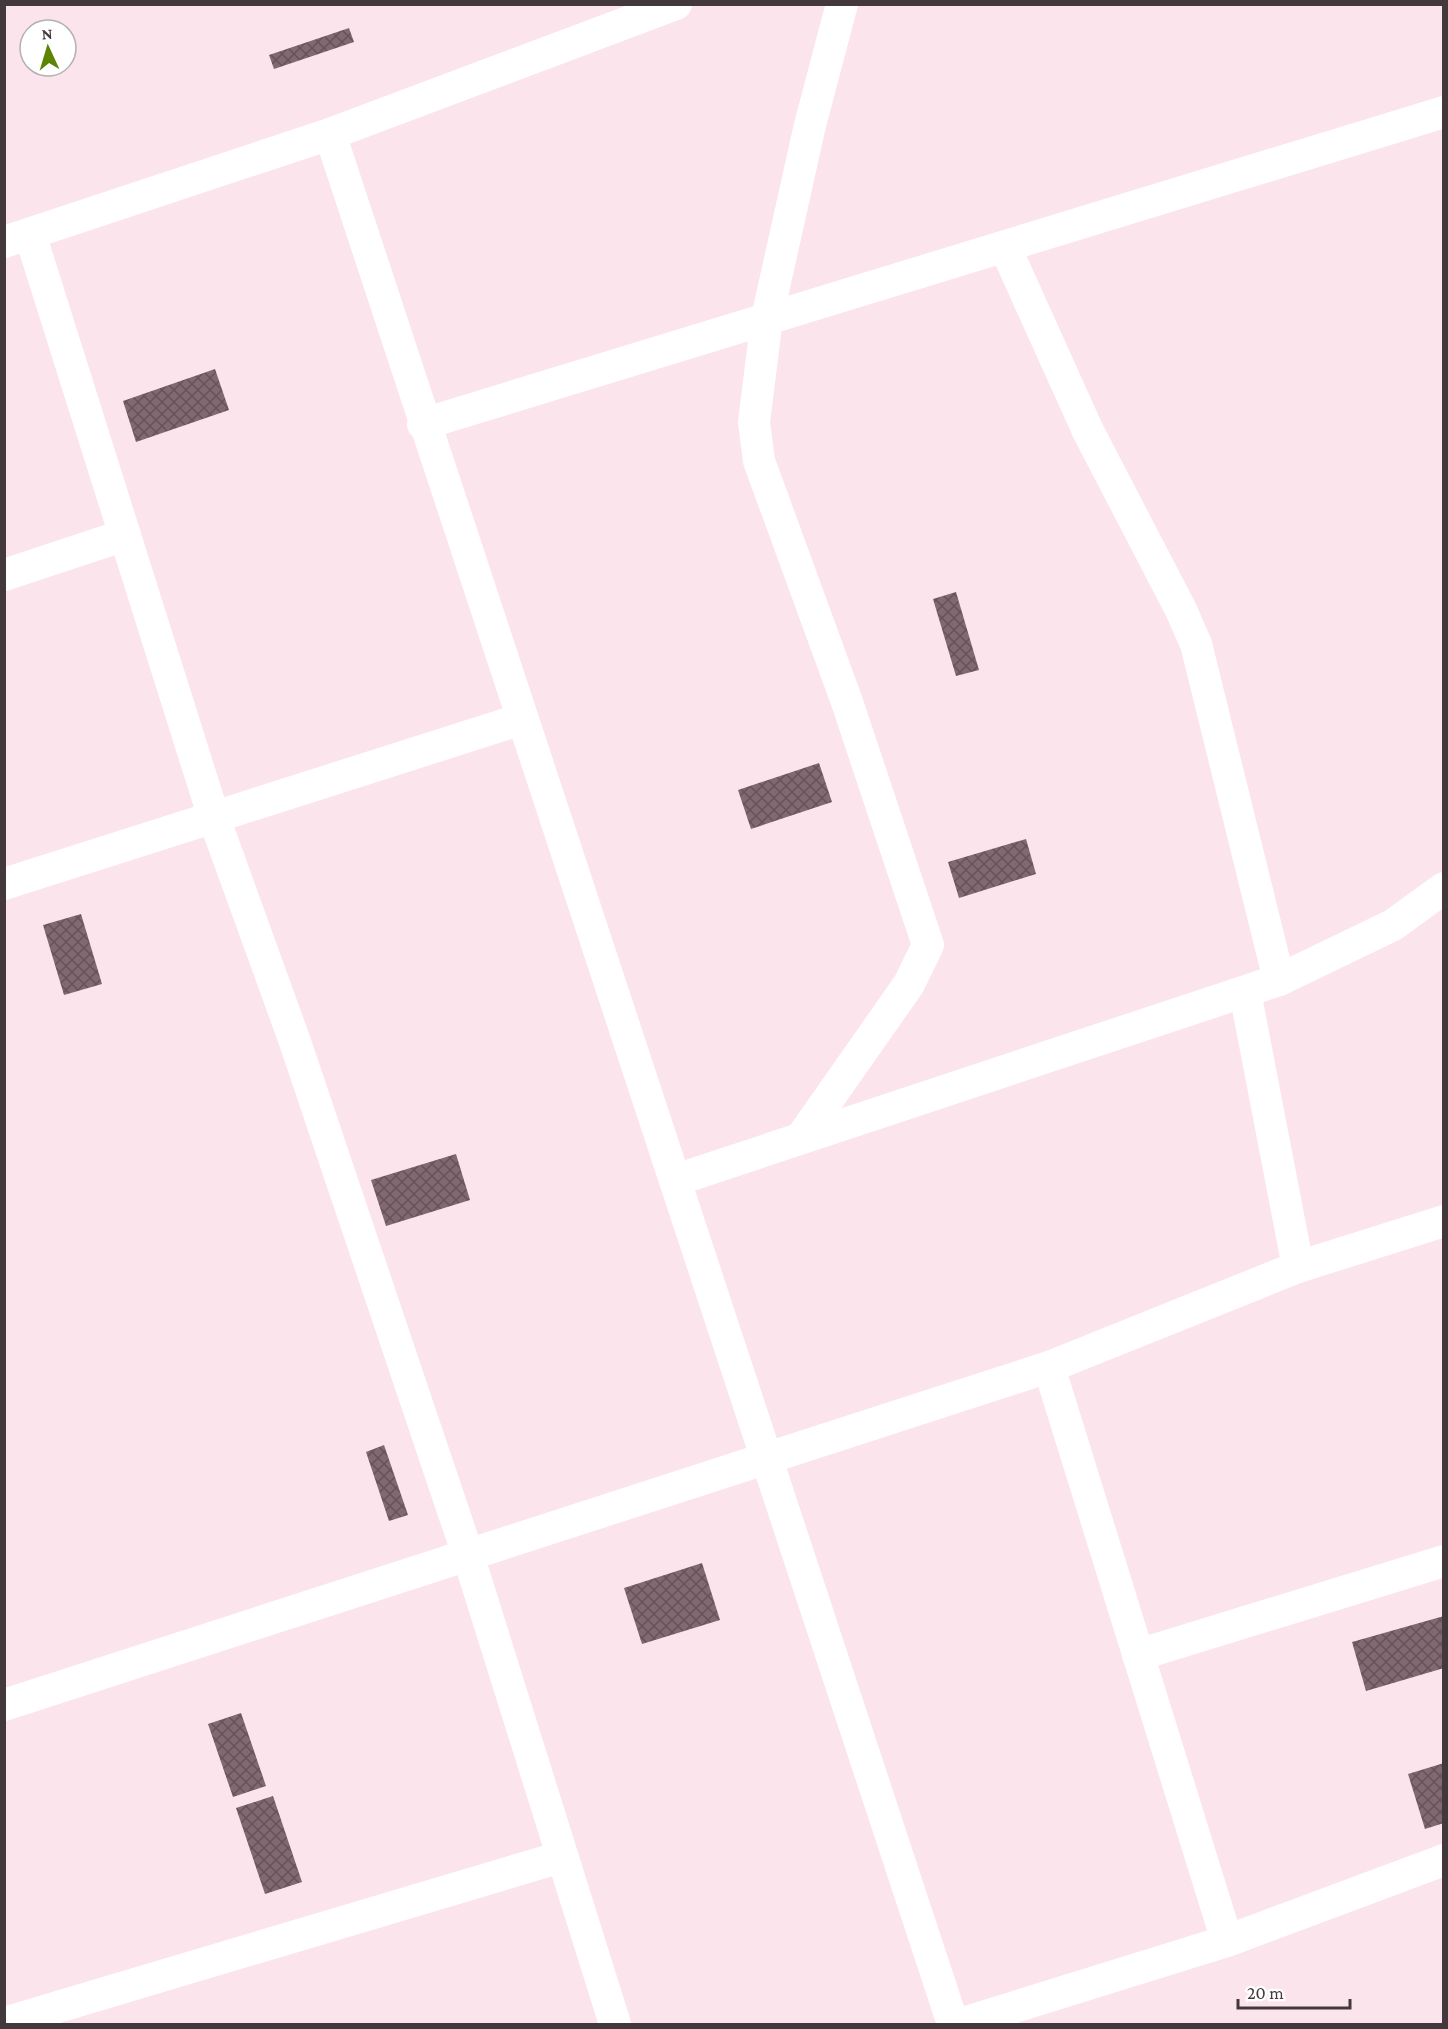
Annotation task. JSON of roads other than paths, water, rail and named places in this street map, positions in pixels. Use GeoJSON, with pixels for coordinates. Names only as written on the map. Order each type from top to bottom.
{"type":"FeatureCollection","features":[{"type":"Feature","properties":{"kind":"street"},"geometry":{"type":"LineString","coordinates":[[615,2025],[468,1555],[298,1050],[214,818],[125,535],[17,238],[330,134],[676,4]]}},
{"type":"Feature","properties":{"kind":"street"},"geometry":{"type":"LineString","coordinates":[[801,1138],[909,984],[928,945],[847,702],[759,461],[754,422],[767,318],[810,125],[842,4]]}},
{"type":"Feature","properties":{"kind":"street"},"geometry":{"type":"LineString","coordinates":[[423,424],[727,333],[767,318],[1443,112]]}},
{"type":"Feature","properties":{"kind":"street"},"geometry":{"type":"LineString","coordinates":[[330,134],[423,424],[769,1458],[953,2025]]}},
{"type":"Feature","properties":{"kind":"street"},"geometry":{"type":"LineString","coordinates":[[1005,247],[1088,431],[1181,610],[1196,644],[1279,980]]}},
{"type":"Feature","properties":{"kind":"street"},"geometry":{"type":"LineString","coordinates":[[4,575],[125,535]]}},
{"type":"Feature","properties":{"kind":"street"},"geometry":{"type":"LineString","coordinates":[[4,884],[522,719]]}},
{"type":"Feature","properties":{"kind":"street"},"geometry":{"type":"LineString","coordinates":[[676,1180],[1279,980],[1393,926],[1443,888]]}},
{"type":"Feature","properties":{"kind":"street"},"geometry":{"type":"LineString","coordinates":[[1245,992],[1298,1267]]}},
{"type":"Feature","properties":{"kind":"street"},"geometry":{"type":"LineString","coordinates":[[4,1705],[1049,1367],[1298,1267],[1443,1221]]}},
{"type":"Feature","properties":{"kind":"street"},"geometry":{"type":"LineString","coordinates":[[1049,1367],[1227,1941]]}},
{"type":"Feature","properties":{"kind":"street"},"geometry":{"type":"LineString","coordinates":[[1138,1655],[1443,1561]]}},
{"type":"Feature","properties":{"kind":"street"},"geometry":{"type":"LineString","coordinates":[[4,2023],[561,1857]]}},
{"type":"Feature","properties":{"kind":"street"},"geometry":{"type":"LineString","coordinates":[[960,2025],[1227,1941],[1443,1860]]}}]}
